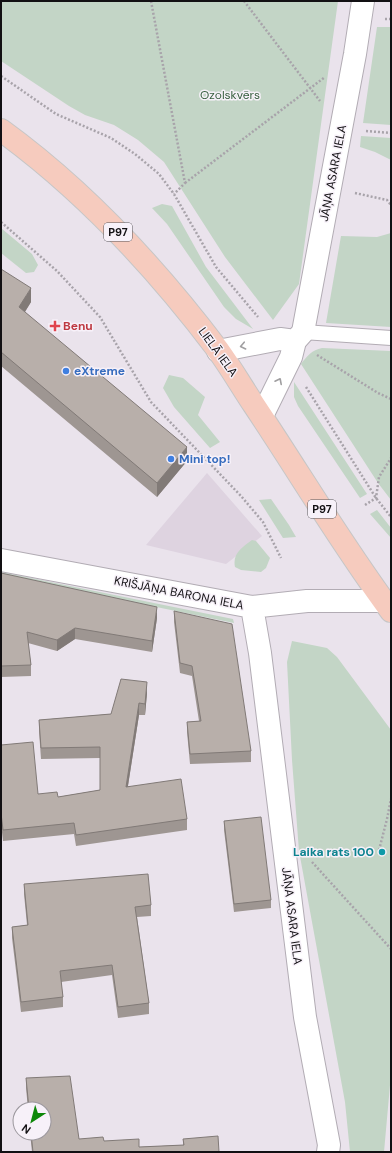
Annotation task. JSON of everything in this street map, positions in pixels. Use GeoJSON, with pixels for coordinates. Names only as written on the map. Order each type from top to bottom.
{"type":"FeatureCollection","features":[{"type":"Feature","properties":{"kind":"main road","name":"LIELĀ IELA"},"geometry":{"type":"LineString","coordinates":[[1,130],[48,168],[111,225],[153,269],[218,351],[387,606]]}},
{"type":"Feature","properties":{"kind":"street","name":"JĀŅA ASARA IELA"},"geometry":{"type":"LineString","coordinates":[[262,416],[291,357],[304,336],[355,54],[362,1]]}},
{"type":"Feature","properties":{"kind":"street"},"geometry":{"type":"LineString","coordinates":[[218,351],[304,336]]}},
{"type":"Feature","properties":{"kind":"street","name":"KRIŠJĀŅA BARONA IELA"},"geometry":{"type":"LineString","coordinates":[[1,560],[252,607],[307,601],[387,606]]}},
{"type":"Feature","properties":{"kind":"street","name":"JĀŅA ASARA IELA"},"geometry":{"type":"LineString","coordinates":[[252,607],[260,653],[305,1017],[330,1145],[328,1152]]}},
{"type":"Feature","properties":{"kind":"lane"},"geometry":{"type":"LineString","coordinates":[[304,336],[391,338]]}},
{"type":"Feature","properties":{"kind":"path"},"geometry":{"type":"LineString","coordinates":[[151,1],[185,183]]}},
{"type":"Feature","properties":{"kind":"path"},"geometry":{"type":"LineString","coordinates":[[244,1],[341,128],[391,133]]}},
{"type":"Feature","properties":{"kind":"path"},"geometry":{"type":"LineString","coordinates":[[174,194],[185,183],[355,54]]}},
{"type":"Feature","properties":{"kind":"path"},"geometry":{"type":"LineString","coordinates":[[1,76],[56,114],[111,138],[135,154],[159,174],[174,194],[216,267],[262,322]]}},
{"type":"Feature","properties":{"kind":"path"},"geometry":{"type":"LineString","coordinates":[[351,192],[387,200],[391,199]]}},
{"type":"Feature","properties":{"kind":"path"},"geometry":{"type":"LineString","coordinates":[[387,200],[391,205]]}},
{"type":"Feature","properties":{"kind":"path"},"geometry":{"type":"LineString","coordinates":[[1,222],[57,271],[100,317],[151,402],[263,522],[281,558]]}},
{"type":"Feature","properties":{"kind":"path"},"geometry":{"type":"LineString","coordinates":[[304,336],[317,355],[378,393],[391,399]]}},
{"type":"Feature","properties":{"kind":"path"},"geometry":{"type":"LineString","coordinates":[[305,386],[376,498],[391,517]]}},
{"type":"Feature","properties":{"kind":"path"},"geometry":{"type":"LineString","coordinates":[[365,505],[376,498],[379,477],[391,458]]}},
{"type":"Feature","properties":{"kind":"path"},"geometry":{"type":"LineString","coordinates":[[379,850],[388,819],[391,799]]}},
{"type":"Feature","properties":{"kind":"path"},"geometry":{"type":"LineString","coordinates":[[311,861],[391,949]]}},
{"type":"Feature","properties":{"kind":"shaded area"},"geometry":{"type":"Polygon","coordinates":[[[207,473],[262,536],[226,564],[146,545],[207,473]]]}},
{"type":"Feature","properties":{"kind":"green space","name":"Ozolskvērs"},"geometry":{"type":"Polygon","coordinates":[[[1,1],[338,1],[299,284],[273,320],[225,257],[164,162],[138,140],[114,125],[85,115],[69,106],[1,61],[1,1]]]}},
{"type":"Feature","properties":{"kind":"green space"},"geometry":{"type":"Polygon","coordinates":[[[377,27],[391,27],[391,125],[363,123],[377,27]]]}},
{"type":"Feature","properties":{"kind":"green space"},"geometry":{"type":"Polygon","coordinates":[[[361,136],[391,138],[391,160],[360,147],[361,136]]]}},
{"type":"Feature","properties":{"kind":"green space"},"geometry":{"type":"Polygon","coordinates":[[[162,204],[172,206],[206,267],[253,329],[236,319],[224,307],[167,224],[152,208],[162,204]]]}},
{"type":"Feature","properties":{"kind":"green space"},"geometry":{"type":"Polygon","coordinates":[[[1,228],[32,254],[38,265],[34,272],[26,273],[1,253],[1,228]]]}},
{"type":"Feature","properties":{"kind":"green space"},"geometry":{"type":"Polygon","coordinates":[[[391,233],[391,327],[326,323],[341,236],[377,237],[391,233]]]}},
{"type":"Feature","properties":{"kind":"green space"},"geometry":{"type":"Polygon","coordinates":[[[322,348],[391,351],[391,500],[378,483],[301,364],[305,358],[315,350],[322,348]]]}},
{"type":"Feature","properties":{"kind":"green space"},"geometry":{"type":"Polygon","coordinates":[[[169,375],[183,378],[205,397],[198,415],[220,442],[210,448],[174,407],[163,388],[169,375]]]}},
{"type":"Feature","properties":{"kind":"green space"},"geometry":{"type":"Polygon","coordinates":[[[294,382],[367,494],[360,498],[298,406],[294,397],[294,382]]]}},
{"type":"Feature","properties":{"kind":"green space"},"geometry":{"type":"Polygon","coordinates":[[[271,499],[296,537],[283,538],[259,500],[271,499]]]}},
{"type":"Feature","properties":{"kind":"green space"},"geometry":{"type":"Polygon","coordinates":[[[377,510],[391,528],[391,538],[370,514],[377,510]]]}},
{"type":"Feature","properties":{"kind":"green space"},"geometry":{"type":"Polygon","coordinates":[[[252,540],[256,541],[270,558],[266,568],[261,572],[241,570],[235,567],[234,562],[237,554],[252,540]]]}},
{"type":"Feature","properties":{"kind":"green space"},"geometry":{"type":"Polygon","coordinates":[[[1,572],[233,619],[234,623],[1,575],[1,572]]]}},
{"type":"Feature","properties":{"kind":"green space"},"geometry":{"type":"Polygon","coordinates":[[[292,641],[327,648],[337,657],[391,730],[391,1074],[384,1152],[350,1152],[345,1102],[299,851],[292,760],[287,662],[292,641]]]}},
{"type":"Feature","properties":{"kind":"building"},"geometry":{"type":"Polygon","coordinates":[[[1,269],[31,288],[19,307],[187,447],[157,483],[1,352],[1,269]]]}},
{"type":"Feature","properties":{"kind":"building"},"geometry":{"type":"Polygon","coordinates":[[[1,573],[157,607],[152,641],[75,628],[57,640],[27,632],[31,665],[1,666],[1,573]]]}},
{"type":"Feature","properties":{"kind":"building"},"geometry":{"type":"Polygon","coordinates":[[[174,611],[232,624],[251,751],[190,754],[187,722],[201,721],[192,666],[180,663],[174,611]]]}},
{"type":"Feature","properties":{"kind":"building"},"geometry":{"type":"Polygon","coordinates":[[[121,679],[147,682],[145,704],[139,703],[126,787],[181,779],[187,819],[76,835],[74,823],[3,830],[1,813],[1,745],[33,742],[38,794],[57,792],[58,797],[100,790],[100,747],[41,748],[39,720],[111,714],[121,679]]]}},
{"type":"Feature","properties":{"kind":"building"},"geometry":{"type":"Polygon","coordinates":[[[261,817],[271,900],[234,904],[224,821],[261,817]]]}},
{"type":"Feature","properties":{"kind":"building"},"geometry":{"type":"Polygon","coordinates":[[[148,874],[151,905],[135,907],[149,1003],[118,1007],[112,965],[60,971],[63,997],[21,1002],[12,927],[28,925],[24,884],[148,874]]]}},
{"type":"Feature","properties":{"kind":"building"},"geometry":{"type":"Polygon","coordinates":[[[70,1076],[79,1139],[103,1137],[104,1141],[139,1139],[139,1147],[184,1145],[183,1139],[218,1136],[219,1152],[33,1152],[32,1141],[52,1141],[52,1101],[28,1101],[26,1078],[70,1076]]]}},
{"type":"Feature","properties":{"kind":"place","name":"Benu"},"geometry":{"type":"Point","coordinates":[55,326]}},
{"type":"Feature","properties":{"kind":"place","name":"eXtreme"},"geometry":{"type":"Point","coordinates":[66,371]}},
{"type":"Feature","properties":{"kind":"place","name":"Mini top!"},"geometry":{"type":"Point","coordinates":[171,459]}},
{"type":"Feature","properties":{"kind":"place","name":"Laika rats 100"},"geometry":{"type":"Point","coordinates":[382,852]}}]}
